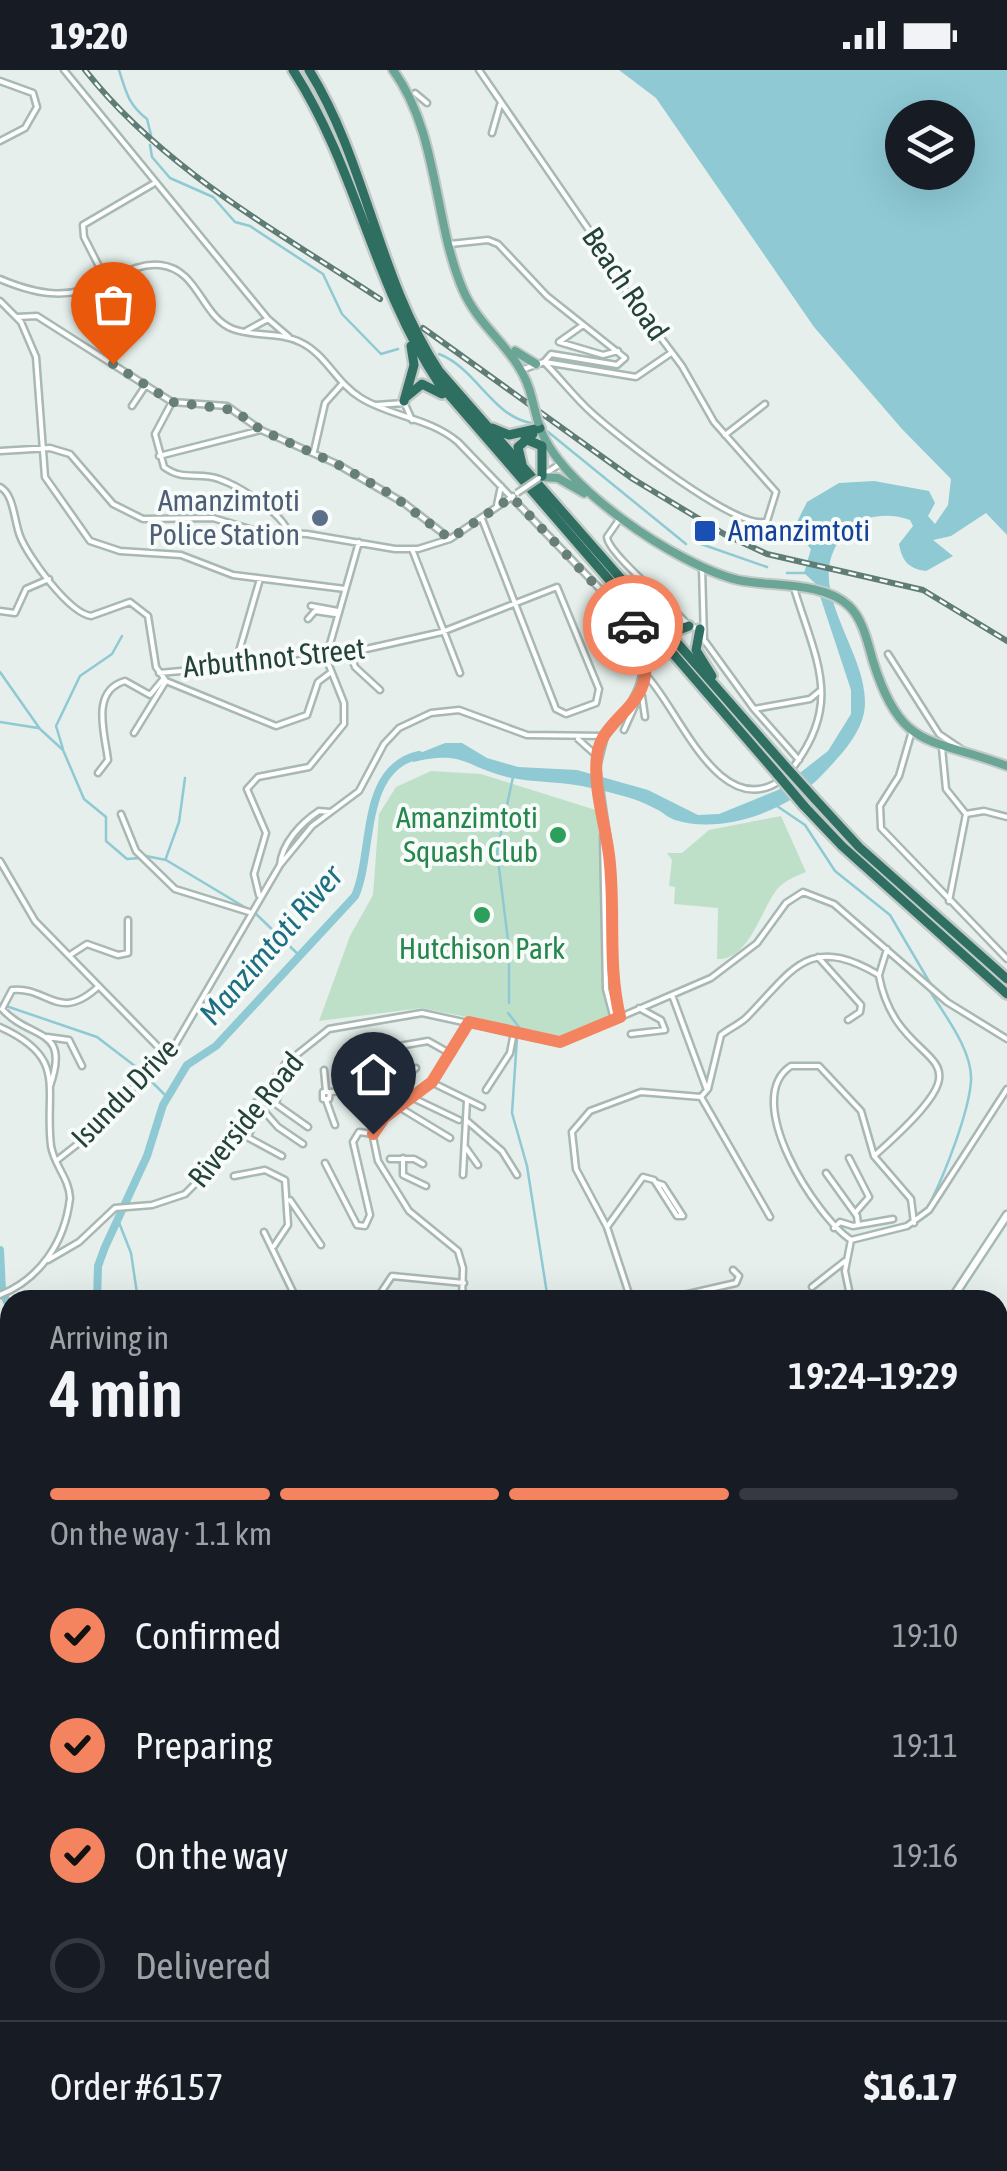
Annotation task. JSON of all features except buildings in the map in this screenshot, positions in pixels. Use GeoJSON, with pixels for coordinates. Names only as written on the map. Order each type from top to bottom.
{"type":"FeatureCollection","features":[{"type":"Feature","properties":{"kind":"highway"},"geometry":{"type":"LineString","coordinates":[[292,70],[339,150],[414,359],[404,402]]}},
{"type":"Feature","properties":{"kind":"highway"},"geometry":{"type":"LineString","coordinates":[[309,70],[342,134],[404,308],[445,380],[538,476]]}},
{"type":"Feature","properties":{"kind":"highway"},"geometry":{"type":"LineString","coordinates":[[396,309],[419,353],[466,416],[782,771],[814,798],[859,847],[1007,979]]}},
{"type":"Feature","properties":{"kind":"highway"},"geometry":{"type":"LineString","coordinates":[[445,380],[499,434],[541,433]]}},
{"type":"Feature","properties":{"kind":"highway"},"geometry":{"type":"LineString","coordinates":[[404,402],[414,388],[426,384],[466,416]]}},
{"type":"Feature","properties":{"kind":"highway"},"geometry":{"type":"LineString","coordinates":[[541,433],[522,440],[517,454],[718,690],[782,771],[804,806],[842,846],[1007,994]]}},
{"type":"Feature","properties":{"kind":"highway"},"geometry":{"type":"LineString","coordinates":[[538,476],[541,433]]}},
{"type":"Feature","properties":{"kind":"highway"},"geometry":{"type":"LineString","coordinates":[[628,588],[676,631],[697,630],[696,650],[718,690]]}},
{"type":"Feature","properties":{"kind":"main road"},"geometry":{"type":"LineString","coordinates":[[393,70],[416,112],[467,299],[524,369],[541,433],[560,464],[596,500]]}},
{"type":"Feature","properties":{"kind":"main road"},"geometry":{"type":"LineString","coordinates":[[507,346],[540,363]]}},
{"type":"Feature","properties":{"kind":"main road"},"geometry":{"type":"LineString","coordinates":[[538,476],[562,480],[719,573],[840,600],[860,624],[891,709],[912,732],[942,748],[1007,766]]}},
{"type":"Feature","properties":{"kind":"street"},"geometry":{"type":"LineString","coordinates":[[64,70],[268,319],[318,354],[342,384],[366,402],[448,433],[514,495],[629,618],[642,645],[645,717]]}},
{"type":"Feature","properties":{"kind":"street","name":"Beach Road"},"geometry":{"type":"LineString","coordinates":[[479,70],[724,435],[776,492],[763,524],[722,509],[617,434],[554,372]]}},
{"type":"Feature","properties":{"kind":"street"},"geometry":{"type":"LineString","coordinates":[[0,81],[32,93],[37,107],[25,128],[0,141]]}},
{"type":"Feature","properties":{"kind":"street"},"geometry":{"type":"LineString","coordinates":[[415,93],[427,104]]}},
{"type":"Feature","properties":{"kind":"street"},"geometry":{"type":"LineString","coordinates":[[492,133],[501,103]]}},
{"type":"Feature","properties":{"kind":"street"},"geometry":{"type":"LineString","coordinates":[[107,282],[84,237],[82,224],[154,184]]}},
{"type":"Feature","properties":{"kind":"street"},"geometry":{"type":"LineString","coordinates":[[450,244],[493,241],[546,296],[625,358],[619,364],[553,354],[524,369]]}},
{"type":"Feature","properties":{"kind":"street"},"geometry":{"type":"LineString","coordinates":[[0,279],[38,293],[64,296],[144,266],[172,268],[193,284],[225,325],[290,338]]}},
{"type":"Feature","properties":{"kind":"street"},"geometry":{"type":"LineString","coordinates":[[0,301],[17,317],[36,356],[45,477],[76,526],[96,546],[181,555],[223,572],[345,589]]}},
{"type":"Feature","properties":{"kind":"street"},"geometry":{"type":"LineString","coordinates":[[17,317],[37,316],[172,402],[227,406],[261,430],[313,452],[392,495],[450,539]]}},
{"type":"Feature","properties":{"kind":"street"},"geometry":{"type":"LineString","coordinates":[[241,331],[268,319]]}},
{"type":"Feature","properties":{"kind":"street"},"geometry":{"type":"LineString","coordinates":[[583,325],[558,342],[603,355],[618,351]]}},
{"type":"Feature","properties":{"kind":"street"},"geometry":{"type":"LineString","coordinates":[[540,363],[634,377],[671,353]]}},
{"type":"Feature","properties":{"kind":"street"},"geometry":{"type":"LineString","coordinates":[[540,363],[554,372],[562,364]]}},
{"type":"Feature","properties":{"kind":"street"},"geometry":{"type":"LineString","coordinates":[[313,452],[325,402],[342,384]]}},
{"type":"Feature","properties":{"kind":"street"},"geometry":{"type":"LineString","coordinates":[[132,406],[146,385]]}},
{"type":"Feature","properties":{"kind":"street"},"geometry":{"type":"LineString","coordinates":[[172,402],[156,434],[158,456],[180,476],[214,477],[225,482],[282,519],[289,534]]}},
{"type":"Feature","properties":{"kind":"street"},"geometry":{"type":"LineString","coordinates":[[366,402],[383,406],[404,402],[412,420]]}},
{"type":"Feature","properties":{"kind":"street"},"geometry":{"type":"LineString","coordinates":[[724,435],[764,404]]}},
{"type":"Feature","properties":{"kind":"street"},"geometry":{"type":"LineString","coordinates":[[158,456],[261,430]]}},
{"type":"Feature","properties":{"kind":"street"},"geometry":{"type":"LineString","coordinates":[[0,452],[42,448],[75,457],[113,504],[136,517],[213,518],[256,532],[412,549],[450,539],[560,464]]}},
{"type":"Feature","properties":{"kind":"street"},"geometry":{"type":"LineString","coordinates":[[495,509],[501,486]]}},
{"type":"Feature","properties":{"kind":"street"},"geometry":{"type":"LineString","coordinates":[[0,487],[9,494],[26,549],[85,616],[120,602],[140,608],[151,623],[159,672],[165,679],[276,726],[307,715],[318,682],[330,672]]}},
{"type":"Feature","properties":{"kind":"street"},"geometry":{"type":"LineString","coordinates":[[620,517],[607,537],[608,546],[697,630],[754,709],[799,760]]}},
{"type":"Feature","properties":{"kind":"street"},"geometry":{"type":"LineString","coordinates":[[482,519],[514,602]]}},
{"type":"Feature","properties":{"kind":"street"},"geometry":{"type":"LineString","coordinates":[[260,895],[254,874],[266,833],[247,789],[258,777],[309,768],[340,730],[346,710],[326,658],[359,542]]}},
{"type":"Feature","properties":{"kind":"street"},"geometry":{"type":"LineString","coordinates":[[412,549],[460,673]]}},
{"type":"Feature","properties":{"kind":"street"},"geometry":{"type":"LineString","coordinates":[[697,630],[704,585],[701,565]]}},
{"type":"Feature","properties":{"kind":"street"},"geometry":{"type":"LineString","coordinates":[[704,585],[719,573]]}},
{"type":"Feature","properties":{"kind":"street"},"geometry":{"type":"LineString","coordinates":[[0,611],[15,612],[26,590],[49,579]]}},
{"type":"Feature","properties":{"kind":"street"},"geometry":{"type":"LineString","coordinates":[[235,665],[260,579]]}},
{"type":"Feature","properties":{"kind":"street","name":"Arbuthnot Street"},"geometry":{"type":"LineString","coordinates":[[159,672],[350,653],[442,632],[514,602],[558,588],[600,692],[594,704],[566,714],[558,711],[514,602]]}},
{"type":"Feature","properties":{"kind":"street"},"geometry":{"type":"LineString","coordinates":[[644,673],[659,687],[688,737],[732,785],[768,787],[799,760],[822,717],[821,690],[794,588]]}},
{"type":"Feature","properties":{"kind":"street"},"geometry":{"type":"LineString","coordinates":[[312,606],[338,612]]}},
{"type":"Feature","properties":{"kind":"street"},"geometry":{"type":"LineString","coordinates":[[308,618],[316,611],[338,612]]}},
{"type":"Feature","properties":{"kind":"street"},"geometry":{"type":"LineString","coordinates":[[350,653],[357,669],[368,674],[380,690]]}},
{"type":"Feature","properties":{"kind":"street"},"geometry":{"type":"LineString","coordinates":[[888,654],[937,731],[965,754]]}},
{"type":"Feature","properties":{"kind":"street"},"geometry":{"type":"LineString","coordinates":[[134,733],[165,679]]}},
{"type":"Feature","properties":{"kind":"street"},"geometry":{"type":"LineString","coordinates":[[98,773],[108,760],[101,719],[108,694],[125,680],[150,696],[165,679]]}},
{"type":"Feature","properties":{"kind":"street"},"geometry":{"type":"LineString","coordinates":[[617,1018],[611,966],[610,856],[596,756],[605,736],[631,708],[642,686]]}},
{"type":"Feature","properties":{"kind":"street"},"geometry":{"type":"LineString","coordinates":[[754,709],[810,699],[821,690]]}},
{"type":"Feature","properties":{"kind":"street"},"geometry":{"type":"LineString","coordinates":[[624,730],[642,696]]}},
{"type":"Feature","properties":{"kind":"street","name":"Isundu Drive"},"geometry":{"type":"LineString","coordinates":[[56,1161],[93,1132],[124,1096],[168,1057],[280,865],[330,812],[359,791],[392,734],[430,713],[469,712],[527,735],[605,736]]}},
{"type":"Feature","properties":{"kind":"street"},"geometry":{"type":"LineString","coordinates":[[912,732],[898,776],[880,806],[878,820],[895,848],[1007,959]]}},
{"type":"Feature","properties":{"kind":"street"},"geometry":{"type":"LineString","coordinates":[[577,738],[596,756]]}},
{"type":"Feature","properties":{"kind":"street"},"geometry":{"type":"LineString","coordinates":[[942,748],[945,786],[966,814],[950,901]]}},
{"type":"Feature","properties":{"kind":"street"},"geometry":{"type":"LineString","coordinates":[[966,814],[984,810],[1007,817]]}},
{"type":"Feature","properties":{"kind":"street"},"geometry":{"type":"LineString","coordinates":[[120,814],[136,852],[175,889],[250,912]]}},
{"type":"Feature","properties":{"kind":"street"},"geometry":{"type":"LineString","coordinates":[[603,826],[606,989],[617,1018]]}},
{"type":"Feature","properties":{"kind":"street"},"geometry":{"type":"LineString","coordinates":[[0,862],[36,921],[168,1057]]}},
{"type":"Feature","properties":{"kind":"street","name":"Riverside Road"},"geometry":{"type":"LineString","coordinates":[[13,1290],[34,1277],[48,1260],[79,1242],[115,1208],[185,1194],[216,1162],[285,1064],[329,1029],[416,1013],[560,1042],[711,978],[757,943],[791,898],[808,892],[825,898],[886,949]]}},
{"type":"Feature","properties":{"kind":"street"},"geometry":{"type":"LineString","coordinates":[[70,955],[83,944],[128,954],[128,920]]}},
{"type":"Feature","properties":{"kind":"street"},"geometry":{"type":"LineString","coordinates":[[874,1156],[930,1105],[941,1071],[934,1056],[896,1022],[878,975],[886,949],[960,1012],[1007,1039]]}},
{"type":"Feature","properties":{"kind":"street"},"geometry":{"type":"LineString","coordinates":[[629,1290],[607,1227],[576,1169],[571,1139],[576,1124],[590,1111],[641,1092],[700,1097],[707,1090],[721,1035],[747,1017],[778,979],[818,957],[842,958],[878,975]]}},
{"type":"Feature","properties":{"kind":"street"},"geometry":{"type":"LineString","coordinates":[[818,957],[862,1006],[848,1020]]}},
{"type":"Feature","properties":{"kind":"street"},"geometry":{"type":"LineString","coordinates":[[82,1066],[69,1040],[47,1037],[2,1009],[12,990],[66,1002],[83,1000],[100,986]]}},
{"type":"Feature","properties":{"kind":"street"},"geometry":{"type":"LineString","coordinates":[[672,995],[707,1090]]}},
{"type":"Feature","properties":{"kind":"street"},"geometry":{"type":"LineString","coordinates":[[616,1002],[627,1013]]}},
{"type":"Feature","properties":{"kind":"street"},"geometry":{"type":"LineString","coordinates":[[631,1034],[665,1030],[661,1020],[640,1008]]}},
{"type":"Feature","properties":{"kind":"street"},"geometry":{"type":"LineString","coordinates":[[463,1290],[461,1259],[454,1246],[414,1217],[376,1155],[373,1134],[378,1123],[432,1082],[469,1022]]}},
{"type":"Feature","properties":{"kind":"street"},"geometry":{"type":"LineString","coordinates":[[0,1027],[32,1044],[50,1086]]}},
{"type":"Feature","properties":{"kind":"street"},"geometry":{"type":"LineString","coordinates":[[486,1090],[510,1053],[514,1032]]}},
{"type":"Feature","properties":{"kind":"street"},"geometry":{"type":"LineString","coordinates":[[47,1037],[58,1056],[50,1086],[50,1142],[70,1198],[48,1260]]}},
{"type":"Feature","properties":{"kind":"street"},"geometry":{"type":"LineString","coordinates":[[364,1052],[428,1041],[451,1054]]}},
{"type":"Feature","properties":{"kind":"street"},"geometry":{"type":"LineString","coordinates":[[356,1053],[362,1088]]}},
{"type":"Feature","properties":{"kind":"street"},"geometry":{"type":"LineString","coordinates":[[851,1240],[834,1228],[810,1198],[780,1134],[775,1095],[785,1068],[805,1063],[824,1070],[861,1111],[874,1156],[911,1199],[914,1222]]}},
{"type":"Feature","properties":{"kind":"street"},"geometry":{"type":"LineString","coordinates":[[276,1104],[282,1081],[294,1067]]}},
{"type":"Feature","properties":{"kind":"street"},"geometry":{"type":"LineString","coordinates":[[392,1088],[416,1068]]}},
{"type":"Feature","properties":{"kind":"street"},"geometry":{"type":"LineString","coordinates":[[324,1070],[326,1100],[335,1125]]}},
{"type":"Feature","properties":{"kind":"street"},"geometry":{"type":"LineString","coordinates":[[432,1082],[482,1107]]}},
{"type":"Feature","properties":{"kind":"street"},"geometry":{"type":"LineString","coordinates":[[328,1092],[392,1088],[463,1120],[502,1151],[517,1175]]}},
{"type":"Feature","properties":{"kind":"street"},"geometry":{"type":"LineString","coordinates":[[851,1240],[914,1222],[936,1202],[1007,1089]]}},
{"type":"Feature","properties":{"kind":"street"},"geometry":{"type":"LineString","coordinates":[[262,1094],[308,1127]]}},
{"type":"Feature","properties":{"kind":"street"},"geometry":{"type":"LineString","coordinates":[[700,1097],[770,1217]]}},
{"type":"Feature","properties":{"kind":"street"},"geometry":{"type":"LineString","coordinates":[[463,1175],[463,1120],[468,1100]]}},
{"type":"Feature","properties":{"kind":"street"},"geometry":{"type":"LineString","coordinates":[[256,1102],[278,1127],[303,1144]]}},
{"type":"Feature","properties":{"kind":"street"},"geometry":{"type":"LineString","coordinates":[[399,1107],[450,1138]]}},
{"type":"Feature","properties":{"kind":"street"},"geometry":{"type":"LineString","coordinates":[[264,1109],[247,1137],[282,1156]]}},
{"type":"Feature","properties":{"kind":"street"},"geometry":{"type":"LineString","coordinates":[[325,1163],[356,1225],[365,1226],[370,1215],[353,1142],[360,1132],[373,1134]]}},
{"type":"Feature","properties":{"kind":"street"},"geometry":{"type":"LineString","coordinates":[[464,1146],[478,1165]]}},
{"type":"Feature","properties":{"kind":"street"},"geometry":{"type":"LineString","coordinates":[[390,1160],[402,1158],[423,1164]]}},
{"type":"Feature","properties":{"kind":"street"},"geometry":{"type":"LineString","coordinates":[[402,1158],[400,1168],[407,1178],[426,1186]]}},
{"type":"Feature","properties":{"kind":"street"},"geometry":{"type":"LineString","coordinates":[[849,1158],[868,1198],[855,1213]]}},
{"type":"Feature","properties":{"kind":"street"},"geometry":{"type":"LineString","coordinates":[[387,1176],[400,1168]]}},
{"type":"Feature","properties":{"kind":"street"},"geometry":{"type":"LineString","coordinates":[[234,1176],[276,1172],[285,1180],[290,1200],[320,1245]]}},
{"type":"Feature","properties":{"kind":"street"},"geometry":{"type":"LineString","coordinates":[[826,1173],[855,1213],[858,1225]]}},
{"type":"Feature","properties":{"kind":"street"},"geometry":{"type":"LineString","coordinates":[[607,1227],[637,1180],[648,1177],[657,1183],[677,1216],[683,1216],[663,1184],[657,1183]]}},
{"type":"Feature","properties":{"kind":"street"},"geometry":{"type":"LineString","coordinates":[[274,1246],[286,1231],[290,1200]]}},
{"type":"Feature","properties":{"kind":"street"},"geometry":{"type":"LineString","coordinates":[[958,1290],[1007,1214]]}},
{"type":"Feature","properties":{"kind":"street"},"geometry":{"type":"LineString","coordinates":[[834,1228],[840,1222],[858,1225],[894,1219]]}},
{"type":"Feature","properties":{"kind":"street"},"geometry":{"type":"LineString","coordinates":[[264,1232],[293,1290]]}},
{"type":"Feature","properties":{"kind":"street"},"geometry":{"type":"LineString","coordinates":[[849,1290],[845,1261],[851,1240]]}},
{"type":"Feature","properties":{"kind":"street"},"geometry":{"type":"LineString","coordinates":[[812,1287],[845,1261]]}},
{"type":"Feature","properties":{"kind":"street"},"geometry":{"type":"LineString","coordinates":[[706,1290],[736,1283],[739,1276],[732,1270]]}},
{"type":"Feature","properties":{"kind":"street"},"geometry":{"type":"LineString","coordinates":[[383,1290],[392,1276],[464,1283]]}},
{"type":"Feature","properties":{"kind":"green space","name":"Hutchison Park"},"geometry":{"type":"Polygon","coordinates":[[[431,771],[481,774],[599,811],[603,978],[611,1018],[560,1036],[422,1008],[319,1021],[350,936],[373,895],[379,814],[396,787],[431,771]]]}},
{"type":"Feature","properties":{"kind":"green space"},"geometry":{"type":"Polygon","coordinates":[[[781,816],[806,872],[778,888],[738,952],[717,959],[718,908],[674,904],[675,887],[669,886],[672,860],[667,853],[682,853],[709,830],[781,816]]]}},
{"type":"Feature","properties":{"kind":"water"},"geometry":{"type":"Polygon","coordinates":[[[619,70],[1007,70],[1007,535],[986,513],[951,536],[933,540],[953,556],[926,571],[911,566],[900,550],[899,544],[913,526],[910,520],[880,516],[852,527],[835,548],[829,570],[831,593],[864,690],[864,713],[847,747],[822,775],[791,799],[753,817],[693,824],[675,820],[624,796],[591,788],[507,777],[454,759],[413,762],[410,757],[445,743],[462,743],[487,758],[518,767],[577,770],[648,790],[698,815],[719,814],[778,790],[828,751],[851,714],[851,690],[816,584],[804,573],[811,549],[795,526],[807,502],[839,483],[874,481],[929,491],[935,503],[928,516],[935,524],[948,505],[951,479],[814,327],[656,98],[619,70]]]}},
{"type":"Feature","properties":{"kind":"waterway"},"geometry":{"type":"LineString","coordinates":[[119,70],[132,103],[147,119],[151,135]]}},
{"type":"Feature","properties":{"kind":"waterway"},"geometry":{"type":"LineString","coordinates":[[150,145],[152,157],[170,178],[213,197],[235,222],[250,226],[323,274],[342,314],[381,354],[398,349]]}},
{"type":"Feature","properties":{"kind":"waterway"},"geometry":{"type":"LineString","coordinates":[[439,354],[464,370],[505,411],[531,423]]}},
{"type":"Feature","properties":{"kind":"waterway"},"geometry":{"type":"LineString","coordinates":[[547,431],[686,544]]}},
{"type":"Feature","properties":{"kind":"waterway"},"geometry":{"type":"LineString","coordinates":[[701,544],[767,567]]}},
{"type":"Feature","properties":{"kind":"waterway"},"geometry":{"type":"LineString","coordinates":[[787,573],[805,573]]}},
{"type":"Feature","properties":{"kind":"waterway"},"geometry":{"type":"LineString","coordinates":[[63,749],[56,726],[80,676],[112,654],[122,636]]}},
{"type":"Feature","properties":{"kind":"waterway"},"geometry":{"type":"LineString","coordinates":[[0,672],[40,729],[63,750],[84,799],[106,817],[106,841],[127,859],[140,858]]}},
{"type":"Feature","properties":{"kind":"waterway"},"geometry":{"type":"LineString","coordinates":[[0,722],[38,728]]}},
{"type":"Feature","properties":{"kind":"waterway","name":"Manzimtoti River"},"geometry":{"type":"LineString","coordinates":[[97,1290],[98,1266],[105,1247],[147,1156],[163,1105],[187,1065],[216,1046],[355,896],[377,794],[400,763],[419,755]]}},
{"type":"Feature","properties":{"kind":"waterway"},"geometry":{"type":"LineString","coordinates":[[509,1003],[509,948],[497,852],[513,777]]}},
{"type":"Feature","properties":{"kind":"waterway"},"geometry":{"type":"LineString","coordinates":[[166,858],[179,822],[185,778]]}},
{"type":"Feature","properties":{"kind":"waterway"},"geometry":{"type":"LineString","coordinates":[[777,806],[805,825],[835,871],[890,915],[930,983]]}},
{"type":"Feature","properties":{"kind":"waterway"},"geometry":{"type":"LineString","coordinates":[[146,856],[166,860],[246,908]]}},
{"type":"Feature","properties":{"kind":"waterway"},"geometry":{"type":"LineString","coordinates":[[255,913],[301,957]]}},
{"type":"Feature","properties":{"kind":"waterway"},"geometry":{"type":"LineString","coordinates":[[928,988],[962,1045],[971,1081],[961,1125],[931,1201]]}},
{"type":"Feature","properties":{"kind":"waterway"},"geometry":{"type":"LineString","coordinates":[[6,1006],[97,1037],[144,1073]]}},
{"type":"Feature","properties":{"kind":"waterway"},"geometry":{"type":"LineString","coordinates":[[508,1013],[519,1027]]}},
{"type":"Feature","properties":{"kind":"waterway"},"geometry":{"type":"LineString","coordinates":[[517,1038],[512,1113],[527,1166],[546,1290]]}},
{"type":"Feature","properties":{"kind":"waterway"},"geometry":{"type":"LineString","coordinates":[[150,1080],[167,1097]]}},
{"type":"Feature","properties":{"kind":"waterway"},"geometry":{"type":"LineString","coordinates":[[118,1220],[131,1253],[137,1290]]}},
{"type":"Feature","properties":{"kind":"waterway","name":"Manzimtoti River"},"geometry":{"type":"LineString","coordinates":[[0,1250],[2,1290]]}},
{"type":"Feature","properties":{"kind":"railway"},"geometry":{"type":"LineString","coordinates":[[85,70],[116,105],[185,168],[380,299]]}},
{"type":"Feature","properties":{"kind":"railway"},"geometry":{"type":"LineString","coordinates":[[423,328],[633,479],[724,534],[767,554],[923,590],[1007,641]]}},
{"type":"Feature","properties":{"kind":"way so far"},"geometry":{"type":"LineString","coordinates":[[113,364],[172,402],[227,406],[261,430],[313,452],[392,495],[450,539],[512,497],[633,625]]}},
{"type":"Feature","properties":{"kind":"place","name":"Amanzimtoti Police Station"},"geometry":{"type":"Point","coordinates":[320,518]}},
{"type":"Feature","properties":{"kind":"place","name":"Amanzimtoti"},"geometry":{"type":"Point","coordinates":[705,531]}},
{"type":"Feature","properties":{"kind":"place","name":"Amanzimtoti Squash Club"},"geometry":{"type":"Point","coordinates":[558,835]}},
{"type":"Feature","properties":{"kind":"place","name":"Hutchison Park"},"geometry":{"type":"Point","coordinates":[482,915]}},
{"type":"Feature","properties":{"kind":"route"},"geometry":{"type":"LineString","coordinates":[[373,1134],[378,1123],[432,1082],[469,1022],[560,1042],[620,1017],[611,966],[610,856],[596,756],[605,736],[631,708],[642,686],[644,656],[633,625]]}}]}
